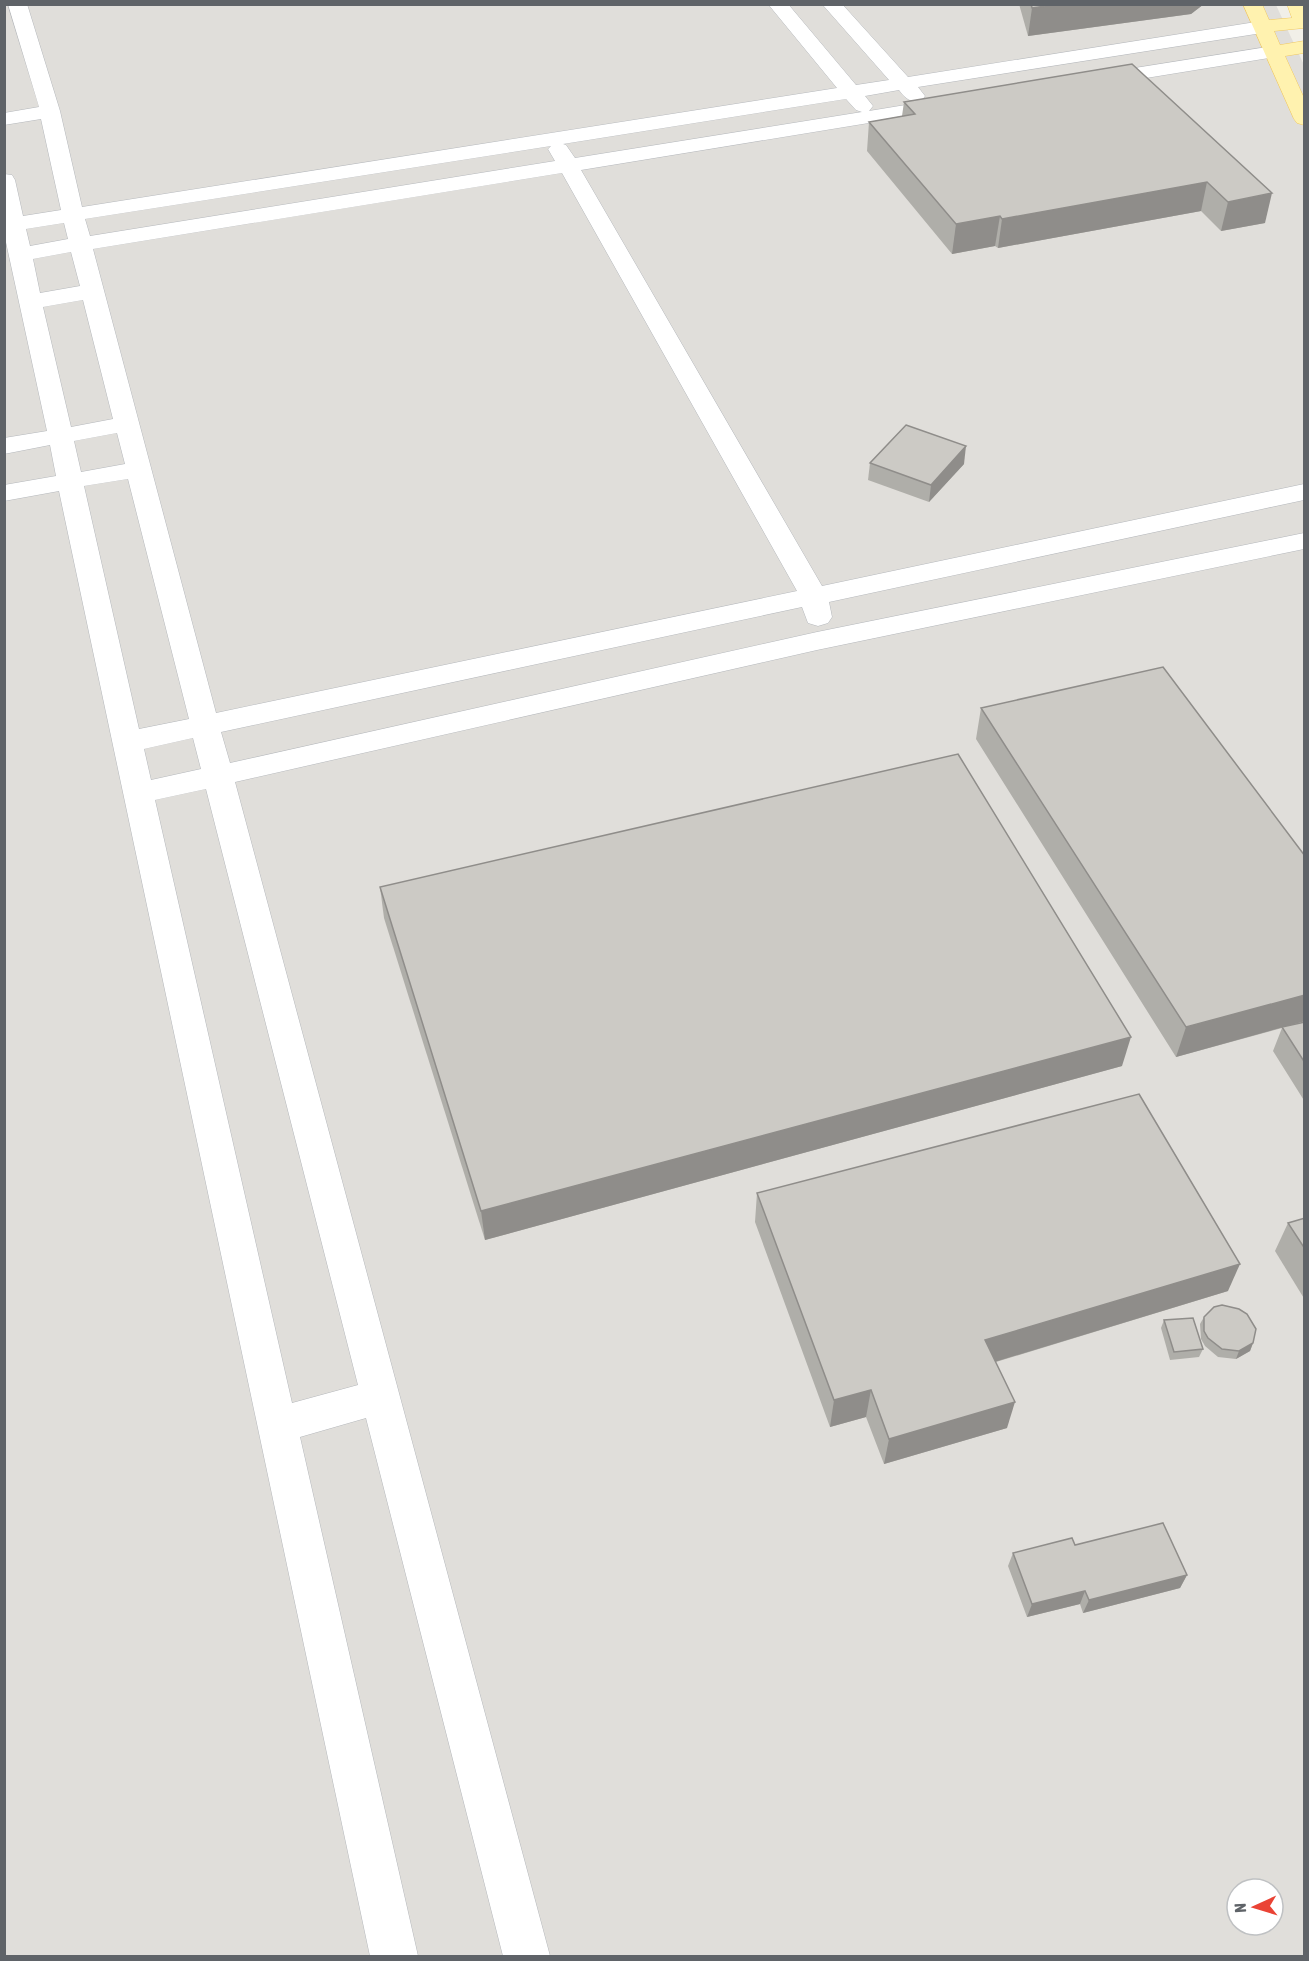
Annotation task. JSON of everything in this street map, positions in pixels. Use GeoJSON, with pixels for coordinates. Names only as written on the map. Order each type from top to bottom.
{"type":"FeatureCollection","features":[{"type":"Feature","properties":{"kind":"main road"},"geometry":{"type":"LineString","coordinates":[[1252,4],[1305,119]]}},
{"type":"Feature","properties":{"kind":"main road"},"geometry":{"type":"LineString","coordinates":[[1262,27],[1305,22],[1296,4]]}},
{"type":"Feature","properties":{"kind":"main road"},"geometry":{"type":"LineString","coordinates":[[1274,52],[1305,47]]}},
{"type":"Feature","properties":{"kind":"lane"},"geometry":{"type":"LineString","coordinates":[[17,4],[50,111],[77,230],[218,776],[527,1956]]}},
{"type":"Feature","properties":{"kind":"lane"},"geometry":{"type":"LineString","coordinates":[[777,4],[872,117]]}},
{"type":"Feature","properties":{"kind":"lane"},"geometry":{"type":"LineString","coordinates":[[831,4],[926,108]]}},
{"type":"Feature","properties":{"kind":"lane"},"geometry":{"type":"LineString","coordinates":[[17,239],[77,230],[288,181],[1262,27]]}},
{"type":"Feature","properties":{"kind":"lane"},"geometry":{"type":"LineString","coordinates":[[1077,84],[1274,52]]}},
{"type":"Feature","properties":{"kind":"lane"},"geometry":{"type":"LineString","coordinates":[[17,239],[77,230],[300,209],[973,100]]}},
{"type":"Feature","properties":{"kind":"lane"},"geometry":{"type":"LineString","coordinates":[[4,119],[50,111]]}},
{"type":"Feature","properties":{"kind":"lane"},"geometry":{"type":"LineString","coordinates":[[553,140],[814,596],[819,627],[817,641]]}},
{"type":"Feature","properties":{"kind":"lane"},"geometry":{"type":"LineString","coordinates":[[4,180],[394,1956]]}},
{"type":"Feature","properties":{"kind":"lane"},"geometry":{"type":"LineString","coordinates":[[288,181],[300,209]]}},
{"type":"Feature","properties":{"kind":"lane"},"geometry":{"type":"LineString","coordinates":[[31,302],[93,291]]}},
{"type":"Feature","properties":{"kind":"lane"},"geometry":{"type":"LineString","coordinates":[[4,446],[128,424]]}},
{"type":"Feature","properties":{"kind":"lane"},"geometry":{"type":"LineString","coordinates":[[4,494],[139,469]]}},
{"type":"Feature","properties":{"kind":"lane"},"geometry":{"type":"LineString","coordinates":[[127,742],[1305,492]]}},
{"type":"Feature","properties":{"kind":"lane"},"geometry":{"type":"LineString","coordinates":[[137,794],[817,641],[1305,541]]}},
{"type":"Feature","properties":{"kind":"lane"},"geometry":{"type":"LineString","coordinates":[[279,1425],[380,1396]]}},
{"type":"Feature","properties":{"kind":"shaded area"},"geometry":{"type":"Polygon","coordinates":[[[5,5],[1276,5],[1304,65],[1304,1956],[5,1956],[5,5]]]}},
{"type":"Feature","properties":{"kind":"building"},"geometry":{"type":"Polygon","coordinates":[[[1031,4],[1059,4],[1032,8],[1031,4]]]}},
{"type":"Feature","properties":{"kind":"building"},"geometry":{"type":"Polygon","coordinates":[[[1132,64],[1272,193],[1228,202],[1207,182],[1002,219],[1000,216],[956,224],[869,122],[915,114],[904,102],[1132,64]]]}},
{"type":"Feature","properties":{"kind":"building"},"geometry":{"type":"Polygon","coordinates":[[[906,425],[966,446],[931,485],[870,463],[906,425]]]}},
{"type":"Feature","properties":{"kind":"building"},"geometry":{"type":"Polygon","coordinates":[[[1163,667],[1305,856],[1305,995],[1186,1027],[981,708],[1163,667]]]}},
{"type":"Feature","properties":{"kind":"building"},"geometry":{"type":"Polygon","coordinates":[[[958,754],[1131,1037],[481,1211],[380,887],[958,754]]]}},
{"type":"Feature","properties":{"kind":"building"},"geometry":{"type":"Polygon","coordinates":[[[1305,1022],[1305,1063],[1282,1027],[1305,1022]]]}},
{"type":"Feature","properties":{"kind":"building"},"geometry":{"type":"Polygon","coordinates":[[[1139,1094],[1240,1264],[985,1340],[1015,1402],[889,1439],[871,1390],[834,1400],[757,1193],[1139,1094]]]}},
{"type":"Feature","properties":{"kind":"building"},"geometry":{"type":"Polygon","coordinates":[[[1305,1218],[1305,1249],[1288,1223],[1305,1218]]]}},
{"type":"Feature","properties":{"kind":"building"},"geometry":{"type":"Polygon","coordinates":[[[1222,1305],[1239,1309],[1247,1314],[1256,1329],[1253,1343],[1239,1351],[1222,1349],[1208,1338],[1204,1331],[1204,1317],[1214,1307],[1222,1305]]]}},
{"type":"Feature","properties":{"kind":"building"},"geometry":{"type":"Polygon","coordinates":[[[1193,1318],[1203,1349],[1174,1352],[1164,1320],[1193,1318]]]}},
{"type":"Feature","properties":{"kind":"building"},"geometry":{"type":"Polygon","coordinates":[[[1163,1523],[1187,1575],[1089,1600],[1085,1591],[1032,1604],[1013,1553],[1072,1538],[1075,1545],[1163,1523]]]}}]}
